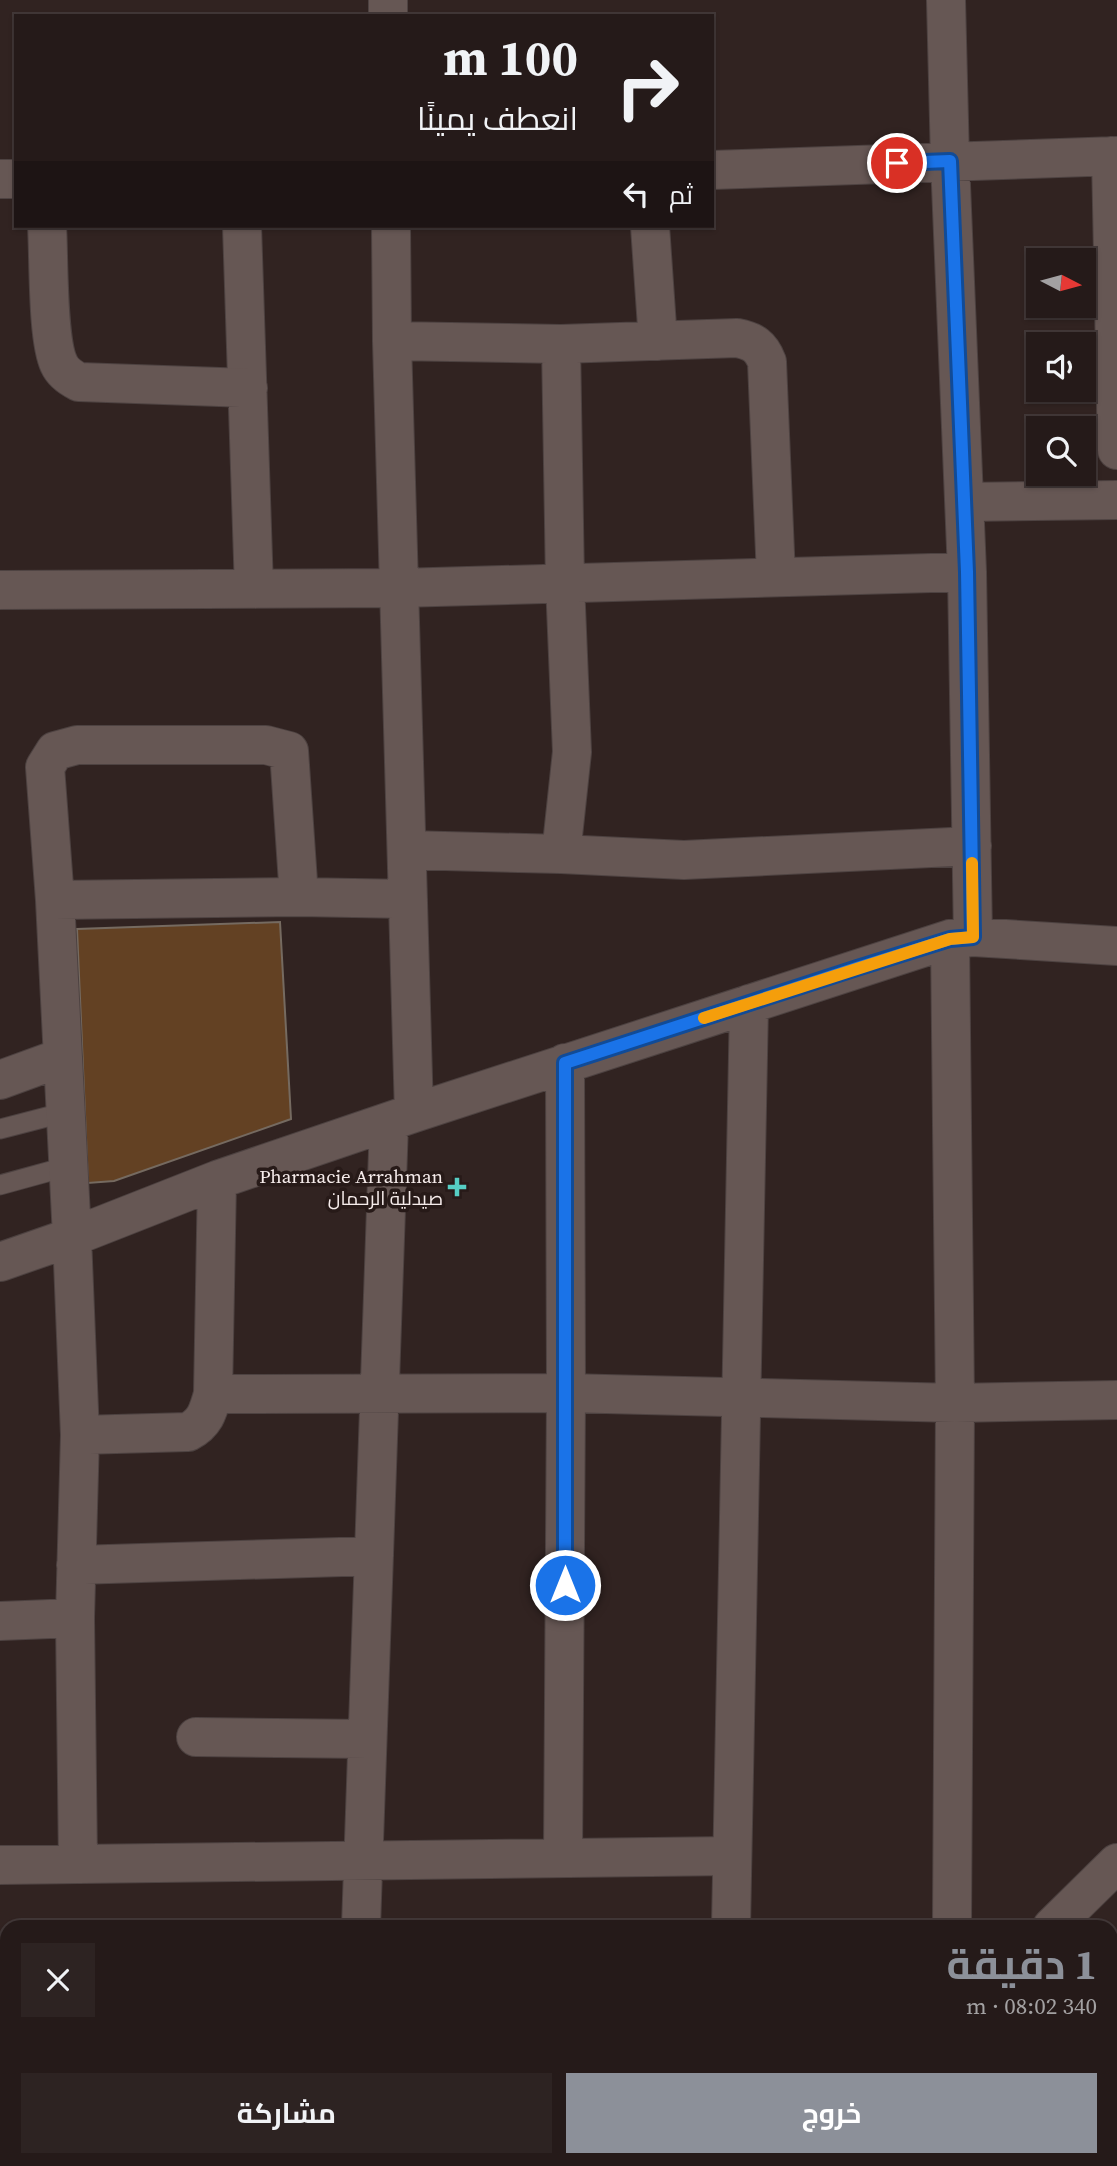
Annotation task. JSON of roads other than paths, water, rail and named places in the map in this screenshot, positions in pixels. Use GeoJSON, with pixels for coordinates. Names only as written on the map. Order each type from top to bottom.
{"type":"FeatureCollection","features":[{"type":"Feature","properties":{"kind":"street"},"geometry":{"type":"LineString","coordinates":[[946,0],[965,502],[972,846],[961,938],[952,1920]]}},
{"type":"Feature","properties":{"kind":"street"},"geometry":{"type":"LineString","coordinates":[[714,170],[1114,156],[1117,450]]}},
{"type":"Feature","properties":{"kind":"street"},"geometry":{"type":"LineString","coordinates":[[47,228],[53,336],[58,364],[67,376],[79,382],[248,388]]}},
{"type":"Feature","properties":{"kind":"street"},"geometry":{"type":"LineString","coordinates":[[242,228],[254,589]]}},
{"type":"Feature","properties":{"kind":"street"},"geometry":{"type":"LineString","coordinates":[[361,1920],[379,1394],[401,1118],[408,899],[391,341],[391,228]]}},
{"type":"Feature","properties":{"kind":"street"},"geometry":{"type":"LineString","coordinates":[[650,228],[658,341]]}},
{"type":"Feature","properties":{"kind":"street"},"geometry":{"type":"LineString","coordinates":[[391,341],[561,344],[737,338],[751,341],[763,351],[767,362],[776,577]]}},
{"type":"Feature","properties":{"kind":"street"},"geometry":{"type":"LineString","coordinates":[[561,344],[565,583],[572,752],[561,854]]}},
{"type":"Feature","properties":{"kind":"street"},"geometry":{"type":"LineString","coordinates":[[965,502],[1117,499]]}},
{"type":"Feature","properties":{"kind":"street"},"geometry":{"type":"LineString","coordinates":[[0,590],[399,588],[967,572]]}},
{"type":"Feature","properties":{"kind":"street"},"geometry":{"type":"LineString","coordinates":[[78,1864],[75,1618],[80,1435],[55,901],[45,767],[55,751],[77,745],[265,745],[289,751],[299,897]]}},
{"type":"Feature","properties":{"kind":"street"},"geometry":{"type":"LineString","coordinates":[[407,850],[684,860],[972,846]]}},
{"type":"Feature","properties":{"kind":"street"},"geometry":{"type":"LineString","coordinates":[[55,901],[299,897],[408,899]]}},
{"type":"Feature","properties":{"kind":"street"},"geometry":{"type":"LineString","coordinates":[[0,1262],[217,1180],[565,1063],[961,938],[1117,946]]}},
{"type":"Feature","properties":{"kind":"street"},"geometry":{"type":"LineString","coordinates":[[731,1920],[749,1004]]}},
{"type":"Feature","properties":{"kind":"street"},"geometry":{"type":"LineString","coordinates":[[0,1080],[63,1057]]}},
{"type":"Feature","properties":{"kind":"street"},"geometry":{"type":"LineString","coordinates":[[563,1858],[565,1063]]}},
{"type":"Feature","properties":{"kind":"street"},"geometry":{"type":"LineString","coordinates":[[80,1435],[188,1432],[200,1425],[207,1415],[213,1394],[217,1180]]}},
{"type":"Feature","properties":{"kind":"street"},"geometry":{"type":"LineString","coordinates":[[213,1394],[566,1393],[955,1403],[1117,1400]]}},
{"type":"Feature","properties":{"kind":"street"},"geometry":{"type":"LineString","coordinates":[[76,1565],[374,1556]]}},
{"type":"Feature","properties":{"kind":"street"},"geometry":{"type":"LineString","coordinates":[[0,1621],[75,1618]]}},
{"type":"Feature","properties":{"kind":"street"},"geometry":{"type":"LineString","coordinates":[[195,1737],[367,1739]]}},
{"type":"Feature","properties":{"kind":"street"},"geometry":{"type":"LineString","coordinates":[[0,1865],[732,1856]]}},
{"type":"Feature","properties":{"kind":"street"},"geometry":{"type":"LineString","coordinates":[[1059,1920],[1117,1863]]}},
{"type":"Feature","properties":{"kind":"lane"},"geometry":{"type":"LineString","coordinates":[[0,1129],[66,1112]]}},
{"type":"Feature","properties":{"kind":"lane"},"geometry":{"type":"LineString","coordinates":[[0,1185],[68,1166]]}},
{"type":"Feature","properties":{"kind":"place","name":"Pharmacie Arrahman صيدلية الرحمان"},"geometry":{"type":"Point","coordinates":[457,1187]}}]}
